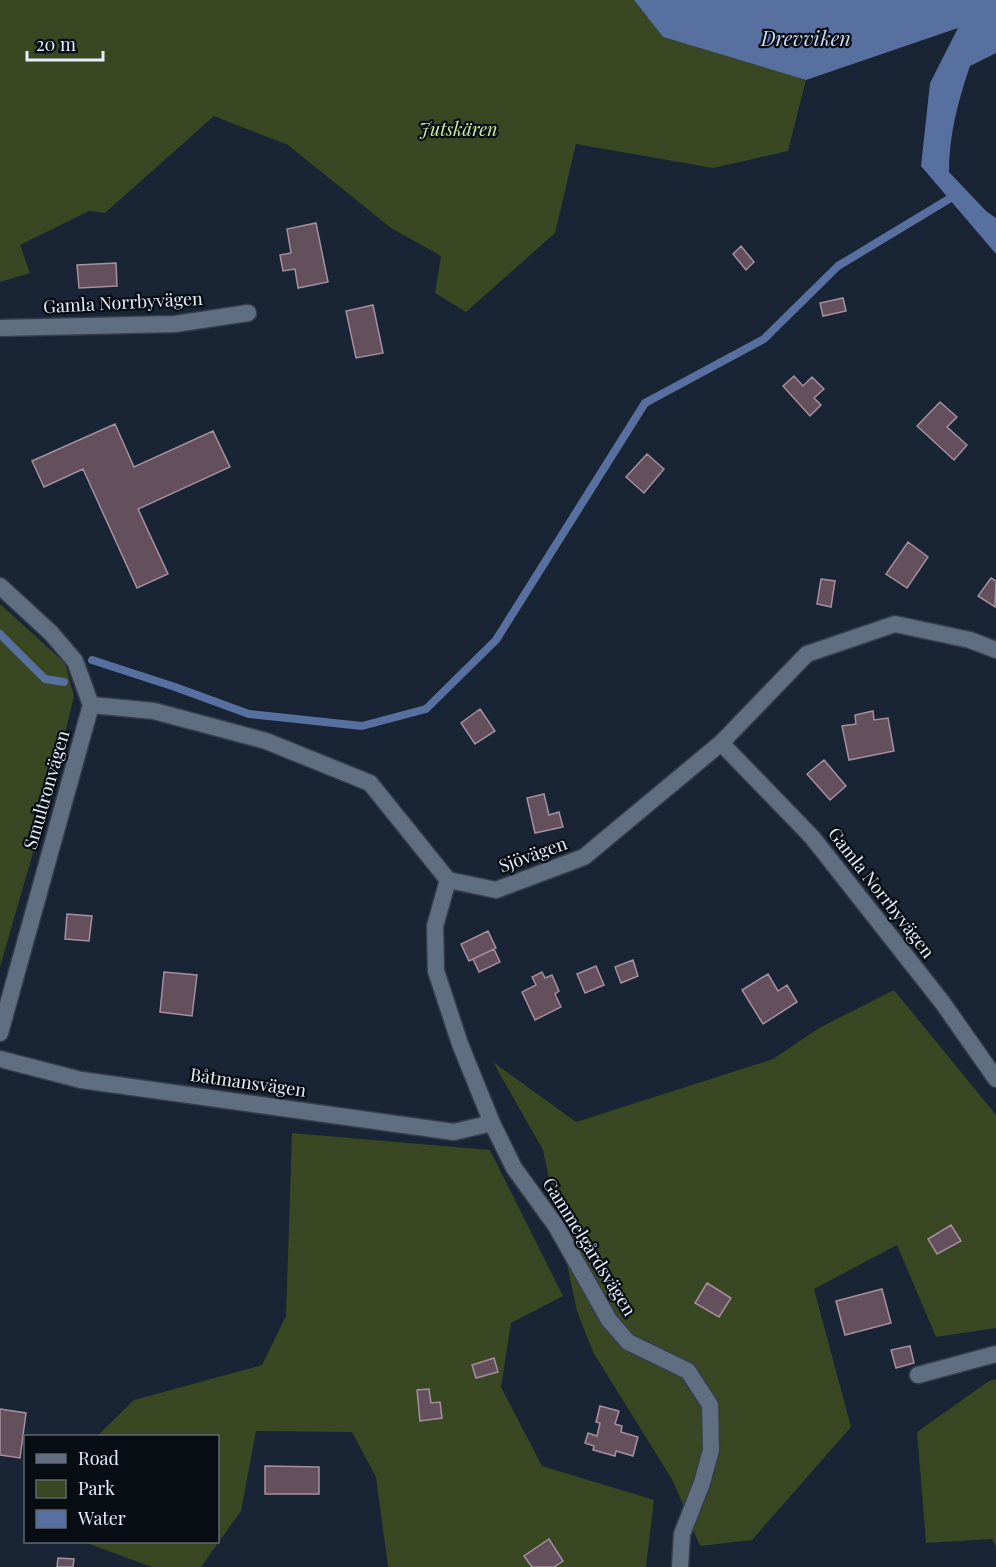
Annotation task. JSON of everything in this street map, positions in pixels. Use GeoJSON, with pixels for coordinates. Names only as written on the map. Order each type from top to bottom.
{"type":"FeatureCollection","features":[{"type":"Feature","properties":{"kind":"street","name":"Gamla Norrbyvägen"},"geometry":{"type":"LineString","coordinates":[[0,328],[175,324],[248,313]]}},
{"type":"Feature","properties":{"kind":"street"},"geometry":{"type":"LineString","coordinates":[[0,586],[51,633],[75,661],[91,705],[154,711],[267,741],[370,783],[448,880]]}},
{"type":"Feature","properties":{"kind":"street","name":"Sjövägen"},"geometry":{"type":"LineString","coordinates":[[448,880],[496,890],[584,857],[721,744],[807,654],[895,624],[970,640],[996,650]]}},
{"type":"Feature","properties":{"kind":"street","name":"Smultronvägen"},"geometry":{"type":"LineString","coordinates":[[0,1033],[91,705]]}},
{"type":"Feature","properties":{"kind":"street","name":"Gamla Norrbyvägen"},"geometry":{"type":"LineString","coordinates":[[721,744],[812,837],[942,1002],[996,1079]]}},
{"type":"Feature","properties":{"kind":"street","name":"Gammelgårdsvägen"},"geometry":{"type":"LineString","coordinates":[[448,880],[435,926],[436,971],[460,1044],[492,1123],[514,1168],[556,1226],[609,1320],[628,1342],[688,1371],[710,1405],[711,1450],[702,1483],[682,1534],[680,1567]]}},
{"type":"Feature","properties":{"kind":"street","name":"Båtmansvägen"},"geometry":{"type":"LineString","coordinates":[[0,1059],[81,1080],[454,1132],[492,1123]]}},
{"type":"Feature","properties":{"kind":"street"},"geometry":{"type":"LineString","coordinates":[[918,1374],[996,1354]]}},
{"type":"Feature","properties":{"kind":"green space","name":"Jutskären"},"geometry":{"type":"Polygon","coordinates":[[[0,0],[634,0],[663,37],[806,80],[788,151],[713,168],[576,144],[555,233],[466,312],[435,293],[441,256],[391,228],[288,145],[214,116],[105,213],[89,211],[20,245],[30,273],[0,282],[0,0]]]}},
{"type":"Feature","properties":{"kind":"green space"},"geometry":{"type":"Polygon","coordinates":[[[0,604],[65,663],[74,696],[53,784],[0,967],[0,604]]]}},
{"type":"Feature","properties":{"kind":"green space"},"geometry":{"type":"Polygon","coordinates":[[[894,990],[996,1115],[996,1328],[936,1337],[897,1245],[814,1289],[851,1427],[752,1540],[700,1546],[673,1481],[593,1352],[577,1311],[543,1150],[493,1062],[576,1122],[773,1059],[819,1028],[894,990]]]}},
{"type":"Feature","properties":{"kind":"green space"},"geometry":{"type":"Polygon","coordinates":[[[292,1133],[490,1150],[563,1296],[511,1323],[501,1387],[542,1466],[654,1500],[646,1567],[388,1567],[376,1477],[352,1432],[256,1431],[241,1511],[219,1542],[219,1435],[98,1435],[134,1400],[262,1365],[286,1316],[292,1133]]]}},
{"type":"Feature","properties":{"kind":"green space"},"geometry":{"type":"Polygon","coordinates":[[[996,1379],[996,1547],[992,1539],[926,1543],[917,1432],[989,1381],[996,1379]]]}},
{"type":"Feature","properties":{"kind":"green space"},"geometry":{"type":"Polygon","coordinates":[[[87,1543],[218,1543],[201,1567],[152,1567],[87,1543]]]}},
{"type":"Feature","properties":{"kind":"water","name":"Drevviken"},"geometry":{"type":"Polygon","coordinates":[[[634,0],[996,0],[996,53],[970,66],[955,118],[949,172],[986,211],[996,218],[996,254],[921,166],[930,83],[958,28],[806,80],[663,37],[634,0]]]}},
{"type":"Feature","properties":{"kind":"building"},"geometry":{"type":"Polygon","coordinates":[[[316,223],[328,282],[298,288],[295,269],[283,271],[280,255],[291,253],[287,229],[316,223]]]}},
{"type":"Feature","properties":{"kind":"building"},"geometry":{"type":"Polygon","coordinates":[[[741,246],[754,262],[746,270],[733,254],[741,246]]]}},
{"type":"Feature","properties":{"kind":"building"},"geometry":{"type":"Polygon","coordinates":[[[116,263],[117,286],[79,288],[77,265],[116,263]]]}},
{"type":"Feature","properties":{"kind":"building"},"geometry":{"type":"Polygon","coordinates":[[[843,298],[846,311],[823,316],[820,303],[843,298]]]}},
{"type":"Feature","properties":{"kind":"building"},"geometry":{"type":"Polygon","coordinates":[[[373,305],[383,353],[356,358],[346,311],[373,305]]]}},
{"type":"Feature","properties":{"kind":"building"},"geometry":{"type":"Polygon","coordinates":[[[794,376],[803,386],[812,377],[824,389],[814,398],[821,405],[810,416],[783,386],[794,376]]]}},
{"type":"Feature","properties":{"kind":"building"},"geometry":{"type":"Polygon","coordinates":[[[940,402],[957,417],[947,427],[967,445],[954,460],[917,426],[940,402]]]}},
{"type":"Feature","properties":{"kind":"building"},"geometry":{"type":"Polygon","coordinates":[[[115,424],[134,467],[213,431],[230,467],[138,509],[168,574],[137,588],[83,469],[44,487],[32,461],[115,424]]]}},
{"type":"Feature","properties":{"kind":"building"},"geometry":{"type":"Polygon","coordinates":[[[647,454],[664,469],[644,493],[626,477],[647,454]]]}},
{"type":"Feature","properties":{"kind":"building"},"geometry":{"type":"Polygon","coordinates":[[[908,542],[928,557],[907,588],[886,574],[908,542]]]}},
{"type":"Feature","properties":{"kind":"building"},"geometry":{"type":"Polygon","coordinates":[[[991,578],[996,581],[995,607],[978,596],[991,578]]]}},
{"type":"Feature","properties":{"kind":"building"},"geometry":{"type":"Polygon","coordinates":[[[821,579],[835,581],[831,607],[817,604],[821,579]]]}},
{"type":"Feature","properties":{"kind":"building"},"geometry":{"type":"Polygon","coordinates":[[[480,709],[495,731],[475,744],[461,723],[480,709]]]}},
{"type":"Feature","properties":{"kind":"building"},"geometry":{"type":"Polygon","coordinates":[[[873,711],[874,720],[888,718],[894,751],[849,760],[842,726],[856,724],[855,715],[873,711]]]}},
{"type":"Feature","properties":{"kind":"building"},"geometry":{"type":"Polygon","coordinates":[[[824,760],[846,786],[830,800],[807,774],[824,760]]]}},
{"type":"Feature","properties":{"kind":"building"},"geometry":{"type":"Polygon","coordinates":[[[544,794],[549,815],[559,812],[563,827],[535,833],[527,798],[544,794]]]}},
{"type":"Feature","properties":{"kind":"building"},"geometry":{"type":"Polygon","coordinates":[[[67,914],[92,916],[89,941],[65,939],[67,914]]]}},
{"type":"Feature","properties":{"kind":"building"},"geometry":{"type":"Polygon","coordinates":[[[488,931],[496,948],[469,961],[461,944],[488,931]]]}},
{"type":"Feature","properties":{"kind":"building"},"geometry":{"type":"Polygon","coordinates":[[[494,949],[500,962],[479,972],[473,959],[494,949]]]}},
{"type":"Feature","properties":{"kind":"building"},"geometry":{"type":"Polygon","coordinates":[[[633,960],[638,976],[621,983],[615,967],[633,960]]]}},
{"type":"Feature","properties":{"kind":"building"},"geometry":{"type":"Polygon","coordinates":[[[596,966],[604,985],[585,993],[577,974],[596,966]]]}},
{"type":"Feature","properties":{"kind":"building"},"geometry":{"type":"Polygon","coordinates":[[[164,972],[197,975],[192,1016],[160,1012],[164,972]]]}},
{"type":"Feature","properties":{"kind":"building"},"geometry":{"type":"Polygon","coordinates":[[[542,972],[545,978],[552,975],[559,991],[555,994],[561,1007],[535,1020],[522,992],[536,985],[532,977],[542,972]]]}},
{"type":"Feature","properties":{"kind":"building"},"geometry":{"type":"Polygon","coordinates":[[[768,974],[778,991],[787,985],[797,1002],[763,1024],[742,990],[768,974]]]}},
{"type":"Feature","properties":{"kind":"building"},"geometry":{"type":"Polygon","coordinates":[[[951,1225],[961,1241],[937,1254],[928,1239],[951,1225]]]}},
{"type":"Feature","properties":{"kind":"building"},"geometry":{"type":"Polygon","coordinates":[[[707,1283],[731,1298],[719,1317],[695,1303],[707,1283]]]}},
{"type":"Feature","properties":{"kind":"building"},"geometry":{"type":"Polygon","coordinates":[[[882,1289],[891,1323],[845,1335],[836,1301],[882,1289]]]}},
{"type":"Feature","properties":{"kind":"building"},"geometry":{"type":"Polygon","coordinates":[[[910,1346],[914,1363],[896,1368],[891,1350],[910,1346]]]}},
{"type":"Feature","properties":{"kind":"building"},"geometry":{"type":"Polygon","coordinates":[[[494,1358],[498,1372],[476,1378],[472,1365],[494,1358]]]}},
{"type":"Feature","properties":{"kind":"building"},"geometry":{"type":"Polygon","coordinates":[[[429,1389],[431,1403],[440,1402],[442,1418],[420,1421],[417,1390],[429,1389]]]}},
{"type":"Feature","properties":{"kind":"building"},"geometry":{"type":"Polygon","coordinates":[[[600,1406],[619,1411],[615,1424],[622,1426],[621,1432],[638,1437],[633,1456],[616,1451],[615,1456],[593,1450],[594,1446],[585,1443],[588,1433],[597,1436],[600,1423],[596,1422],[600,1406]]]}},
{"type":"Feature","properties":{"kind":"building"},"geometry":{"type":"Polygon","coordinates":[[[0,1409],[26,1413],[20,1458],[0,1455],[0,1409]]]}},
{"type":"Feature","properties":{"kind":"building"},"geometry":{"type":"Polygon","coordinates":[[[265,1466],[319,1467],[319,1494],[265,1494],[265,1466]]]}},
{"type":"Feature","properties":{"kind":"building"},"geometry":{"type":"Polygon","coordinates":[[[549,1539],[563,1561],[554,1567],[532,1567],[524,1556],[549,1539]]]}},
{"type":"Feature","properties":{"kind":"building"},"geometry":{"type":"Polygon","coordinates":[[[58,1558],[74,1559],[73,1567],[57,1567],[58,1558]]]}},
{"type":"Feature","properties":{"kind":"waterway"},"geometry":{"type":"LineString","coordinates":[[92,660],[249,714],[362,726],[426,709],[496,640],[645,403],[764,339],[838,266],[949,199]]}},
{"type":"Feature","properties":{"kind":"waterway"},"geometry":{"type":"LineString","coordinates":[[0,634],[45,679],[64,682]]}}]}
